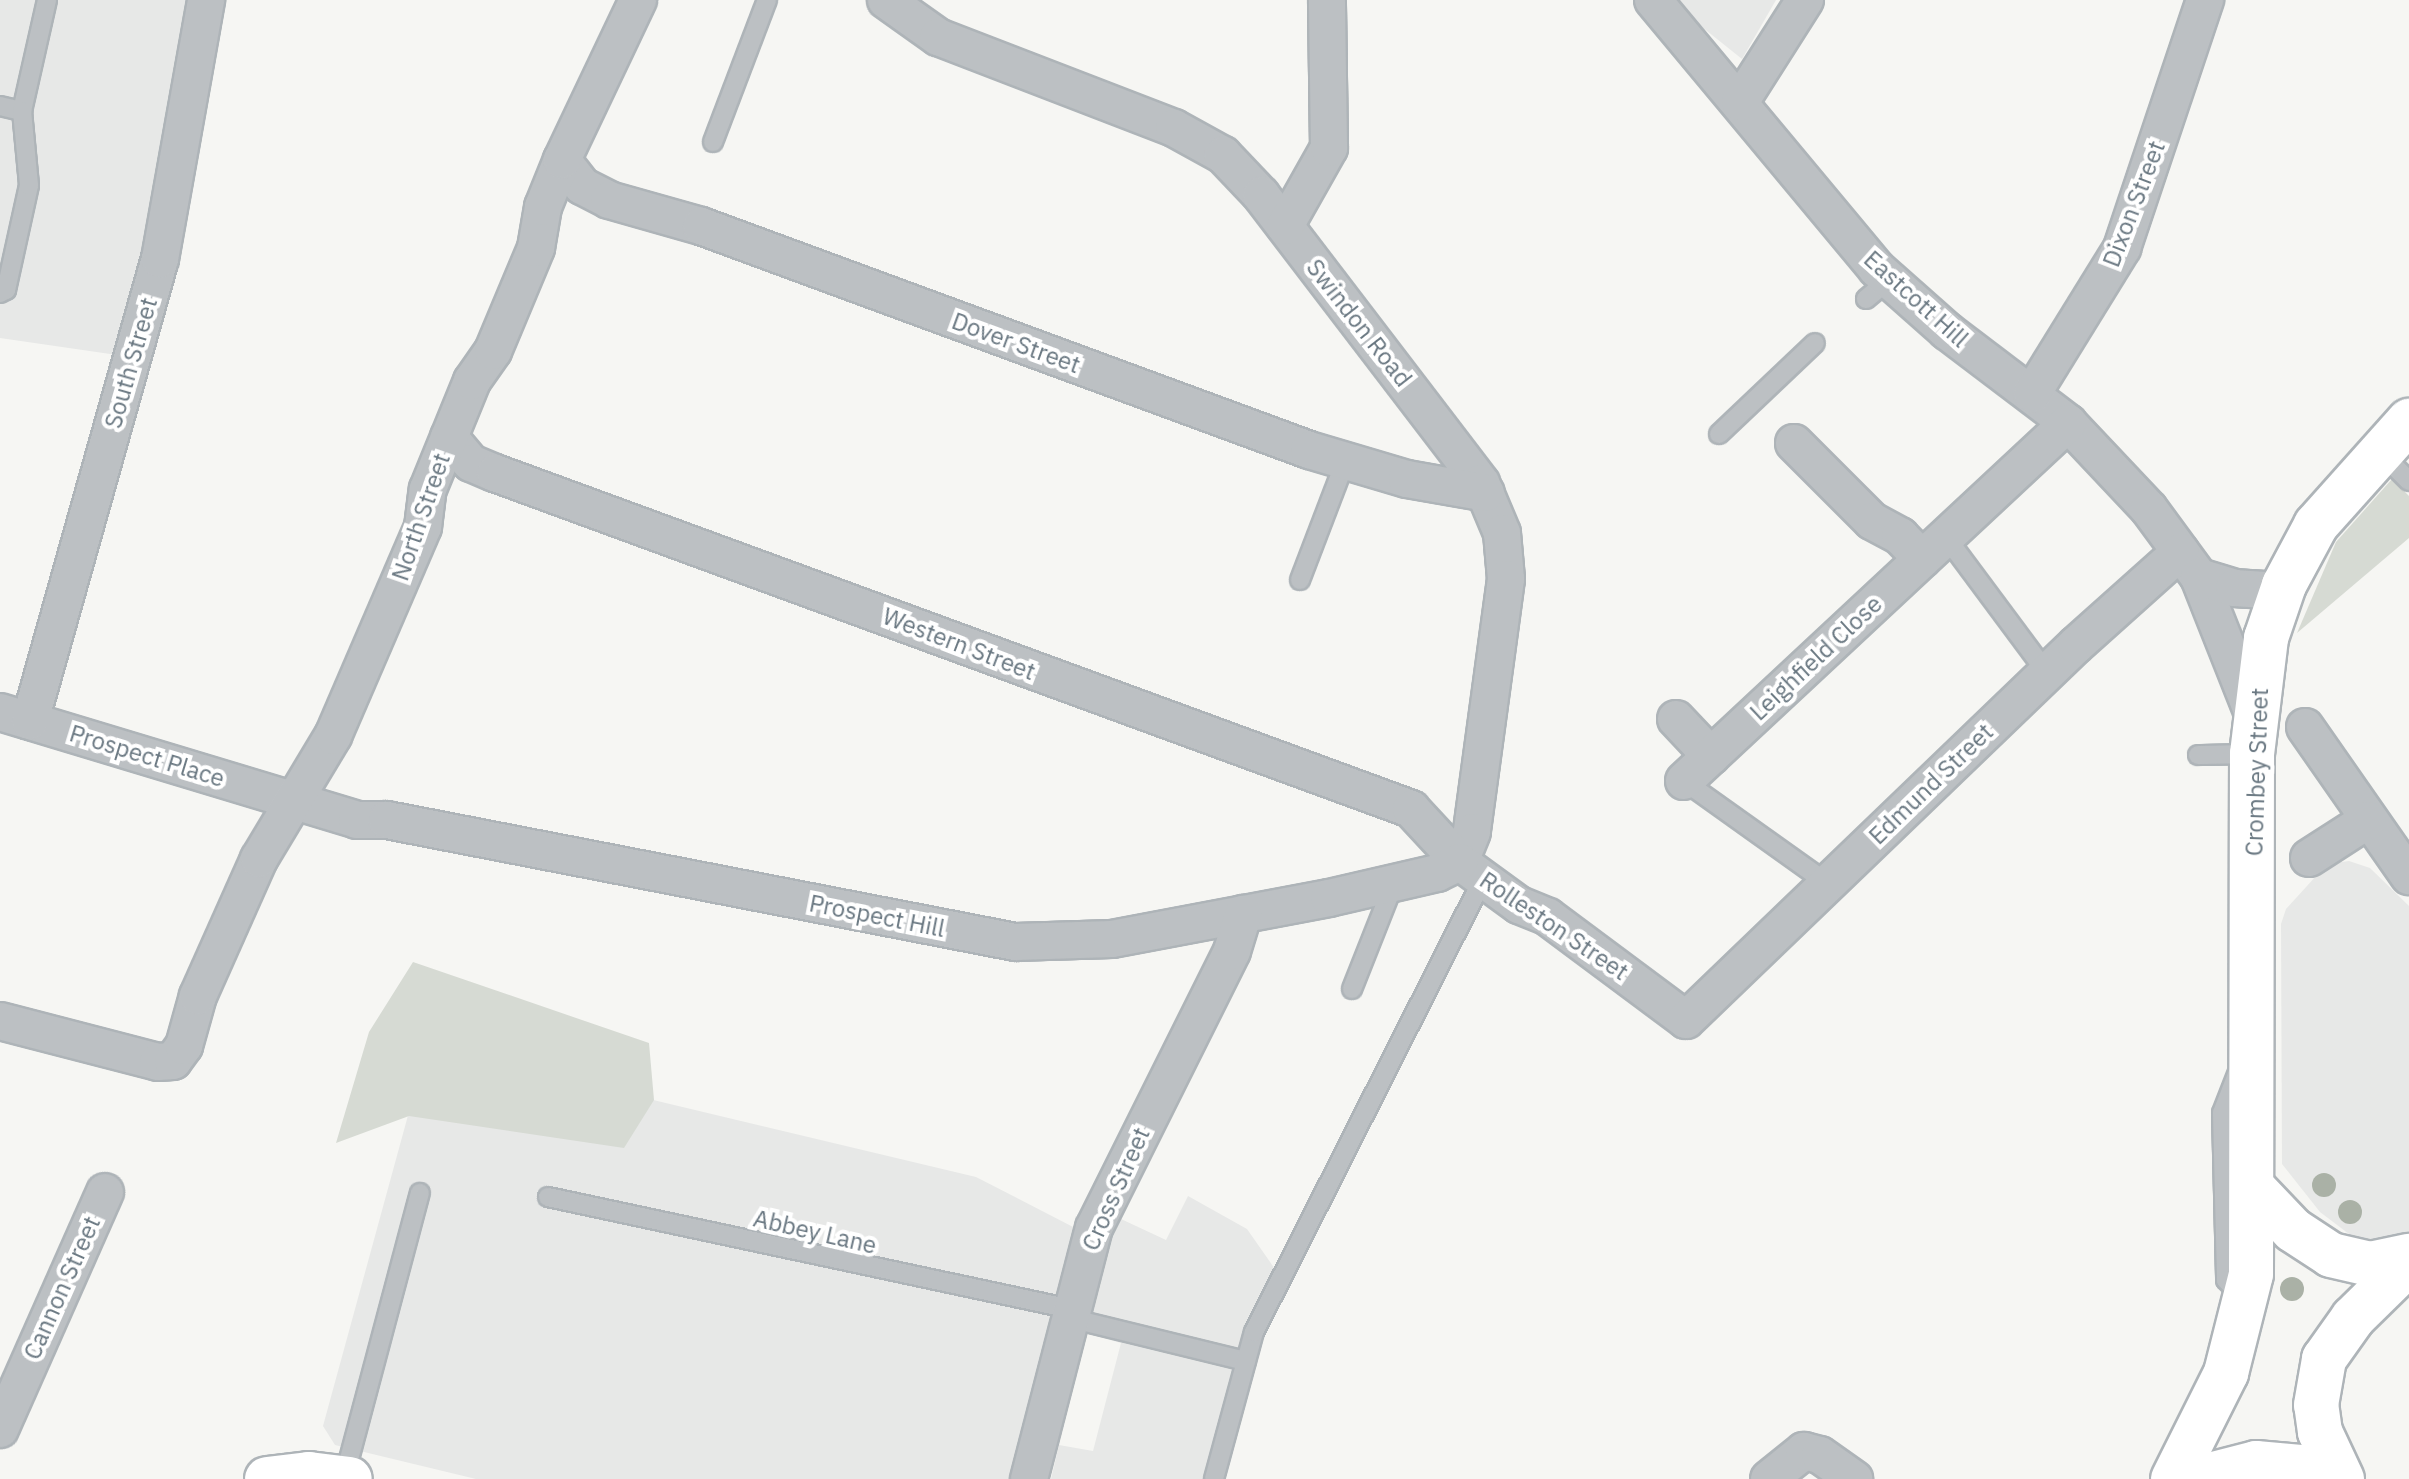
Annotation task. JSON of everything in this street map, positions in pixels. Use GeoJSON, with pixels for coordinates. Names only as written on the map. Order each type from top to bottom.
{"type":"FeatureCollection","features":[{"type":"Feature","properties":{"kind":"street","name":"South Street"},"geometry":{"type":"LineString","coordinates":[[15,717],[160,259],[206,0]]}},
{"type":"Feature","properties":{"kind":"street","name":"North Street"},"geometry":{"type":"LineString","coordinates":[[0,1021],[162,1063],[173,1061],[184,1046],[198,996],[229,924],[294,800],[333,736],[423,527],[428,489],[472,381],[493,351],[536,248],[543,207],[562,160],[606,77],[638,0]]}},
{"type":"Feature","properties":{"kind":"street","name":"Swindon Road"},"geometry":{"type":"LineString","coordinates":[[886,0],[938,37],[1207,144],[1238,170],[1285,226],[1486,493],[1505,548],[1505,594],[1472,832],[1472,870]]}},
{"type":"Feature","properties":{"kind":"street"},"geometry":{"type":"LineString","coordinates":[[1285,226],[1329,148],[1327,0]]}},
{"type":"Feature","properties":{"kind":"street","name":"Eastcott Hill"},"geometry":{"type":"LineString","coordinates":[[1653,0],[1740,102],[1877,289],[2032,394],[2068,423],[2112,466],[2190,564],[2254,736]]}},
{"type":"Feature","properties":{"kind":"street"},"geometry":{"type":"LineString","coordinates":[[1740,102],[1805,0]]}},
{"type":"Feature","properties":{"kind":"street","name":"Dixon Street"},"geometry":{"type":"LineString","coordinates":[[2032,394],[2122,248],[2205,0]]}},
{"type":"Feature","properties":{"kind":"street","name":"Dover Street"},"geometry":{"type":"LineString","coordinates":[[562,160],[582,186],[609,200],[701,226],[1345,462],[1486,493]]}},
{"type":"Feature","properties":{"kind":"street","name":"Leighfield Close"},"geometry":{"type":"LineString","coordinates":[[1684,781],[2068,423]]}},
{"type":"Feature","properties":{"kind":"street","name":"Western Street"},"geometry":{"type":"LineString","coordinates":[[449,437],[471,463],[495,473],[1396,802],[1428,821],[1472,870]]}},
{"type":"Feature","properties":{"kind":"street"},"geometry":{"type":"LineString","coordinates":[[1794,443],[1872,521],[1900,536],[1934,548]]}},
{"type":"Feature","properties":{"kind":"street","name":"Crombey Street"},"geometry":{"type":"LineString","coordinates":[[2173,1479],[2226,1373],[2247,1301],[2254,1248],[2254,736],[2263,655],[2281,591],[2325,511],[2399,451]]}},
{"type":"Feature","properties":{"kind":"street"},"geometry":{"type":"LineString","coordinates":[[2190,564],[2234,588],[2281,591]]}},
{"type":"Feature","properties":{"kind":"street","name":"Edmund Street"},"geometry":{"type":"LineString","coordinates":[[1686,1020],[2047,673],[2190,564]]}},
{"type":"Feature","properties":{"kind":"street","name":"Prospect Place"},"geometry":{"type":"LineString","coordinates":[[15,717],[294,800]]}},
{"type":"Feature","properties":{"kind":"street"},"geometry":{"type":"LineString","coordinates":[[1676,719],[1711,756]]}},
{"type":"Feature","properties":{"kind":"street"},"geometry":{"type":"LineString","coordinates":[[2305,727],[2409,876]]}},
{"type":"Feature","properties":{"kind":"street","name":"Prospect Hill"},"geometry":{"type":"LineString","coordinates":[[294,800],[357,820],[387,820],[1015,942],[1098,941],[1472,870]]}},
{"type":"Feature","properties":{"kind":"street"},"geometry":{"type":"LineString","coordinates":[[2309,858],[2368,820]]}},
{"type":"Feature","properties":{"kind":"street","name":"Rolleston Street"},"geometry":{"type":"LineString","coordinates":[[1472,870],[1519,905],[1548,917],[1686,1020]]}},
{"type":"Feature","properties":{"kind":"street","name":"Cross Street"},"geometry":{"type":"LineString","coordinates":[[1029,1479],[1094,1228],[1232,951],[1243,914]]}},
{"type":"Feature","properties":{"kind":"street"},"geometry":{"type":"LineString","coordinates":[[2253,1188],[2293,1230],[2331,1255],[2370,1264],[2409,1256]]}},
{"type":"Feature","properties":{"kind":"street","name":"Cannon Street"},"geometry":{"type":"LineString","coordinates":[[0,1429],[105,1192]]}},
{"type":"Feature","properties":{"kind":"street"},"geometry":{"type":"LineString","coordinates":[[2194,1479],[2256,1463],[2338,1475],[2316,1405],[2324,1359],[2353,1318],[2409,1263]]}},
{"type":"Feature","properties":{"kind":"street"},"geometry":{"type":"LineString","coordinates":[[1769,1479],[1804,1451],[1820,1455],[1854,1479]]}},
{"type":"Feature","properties":{"kind":"street"},"geometry":{"type":"LineString","coordinates":[[267,1479],[309,1474],[347,1478]]}},
{"type":"Feature","properties":{"kind":"lane"},"geometry":{"type":"LineString","coordinates":[[0,293],[6,290],[29,185],[22,111],[47,0]]}},
{"type":"Feature","properties":{"kind":"lane"},"geometry":{"type":"LineString","coordinates":[[713,142],[767,0]]}},
{"type":"Feature","properties":{"kind":"lane"},"geometry":{"type":"LineString","coordinates":[[0,106],[22,111]]}},
{"type":"Feature","properties":{"kind":"lane"},"geometry":{"type":"LineString","coordinates":[[1719,434],[1815,343]]}},
{"type":"Feature","properties":{"kind":"lane"},"geometry":{"type":"LineString","coordinates":[[1300,580],[1345,462]]}},
{"type":"Feature","properties":{"kind":"lane"},"geometry":{"type":"LineString","coordinates":[[1934,548],[2047,673]]}},
{"type":"Feature","properties":{"kind":"lane"},"geometry":{"type":"LineString","coordinates":[[2198,755],[2254,736]]}},
{"type":"Feature","properties":{"kind":"lane"},"geometry":{"type":"LineString","coordinates":[[1684,781],[1827,883]]}},
{"type":"Feature","properties":{"kind":"lane"},"geometry":{"type":"LineString","coordinates":[[1214,1479],[1254,1332],[1472,870]]}},
{"type":"Feature","properties":{"kind":"lane"},"geometry":{"type":"LineString","coordinates":[[1352,989],[1394,883]]}},
{"type":"Feature","properties":{"kind":"lane","name":"Crombey Street"},"geometry":{"type":"LineString","coordinates":[[2247,1301],[2226,1280],[2222,1113],[2255,1027]]}},
{"type":"Feature","properties":{"kind":"lane"},"geometry":{"type":"LineString","coordinates":[[347,1478],[420,1193]]}},
{"type":"Feature","properties":{"kind":"lane","name":"Abbey Lane"},"geometry":{"type":"LineString","coordinates":[[548,1197],[1070,1314],[1246,1361]]}},
{"type":"Feature","properties":{"kind":"shaded area"},"geometry":{"type":"Polygon","coordinates":[[[0,0],[191,0],[124,356],[0,338],[0,0]]]}},
{"type":"Feature","properties":{"kind":"shaded area"},"geometry":{"type":"Polygon","coordinates":[[[1678,0],[1776,0],[1742,59],[1697,23],[1678,0]]]}},
{"type":"Feature","properties":{"kind":"shaded area"},"geometry":{"type":"Polygon","coordinates":[[[2392,479],[2409,496],[2409,538],[2297,633],[2336,542],[2392,479]]]}},
{"type":"Feature","properties":{"kind":"shaded area"},"geometry":{"type":"Polygon","coordinates":[[[2349,861],[2370,868],[2409,906],[2409,1241],[2374,1253],[2320,1212],[2282,1164],[2281,924],[2286,909],[2327,864],[2349,861]]]}},
{"type":"Feature","properties":{"kind":"shaded area"},"geometry":{"type":"Polygon","coordinates":[[[413,962],[649,1043],[654,1100],[624,1148],[409,1116],[336,1143],[369,1032],[413,962]]]}},
{"type":"Feature","properties":{"kind":"shaded area"},"geometry":{"type":"Polygon","coordinates":[[[427,1046],[976,1177],[1077,1229],[1019,1479],[476,1479],[335,1445],[323,1426],[427,1046]]]}},
{"type":"Feature","properties":{"kind":"shaded area"},"geometry":{"type":"Polygon","coordinates":[[[1188,1196],[1247,1229],[1277,1272],[1209,1479],[1051,1479],[1059,1445],[1093,1451],[1121,1343],[1085,1333],[1109,1245],[1121,1219],[1166,1240],[1188,1196]]]}}]}
